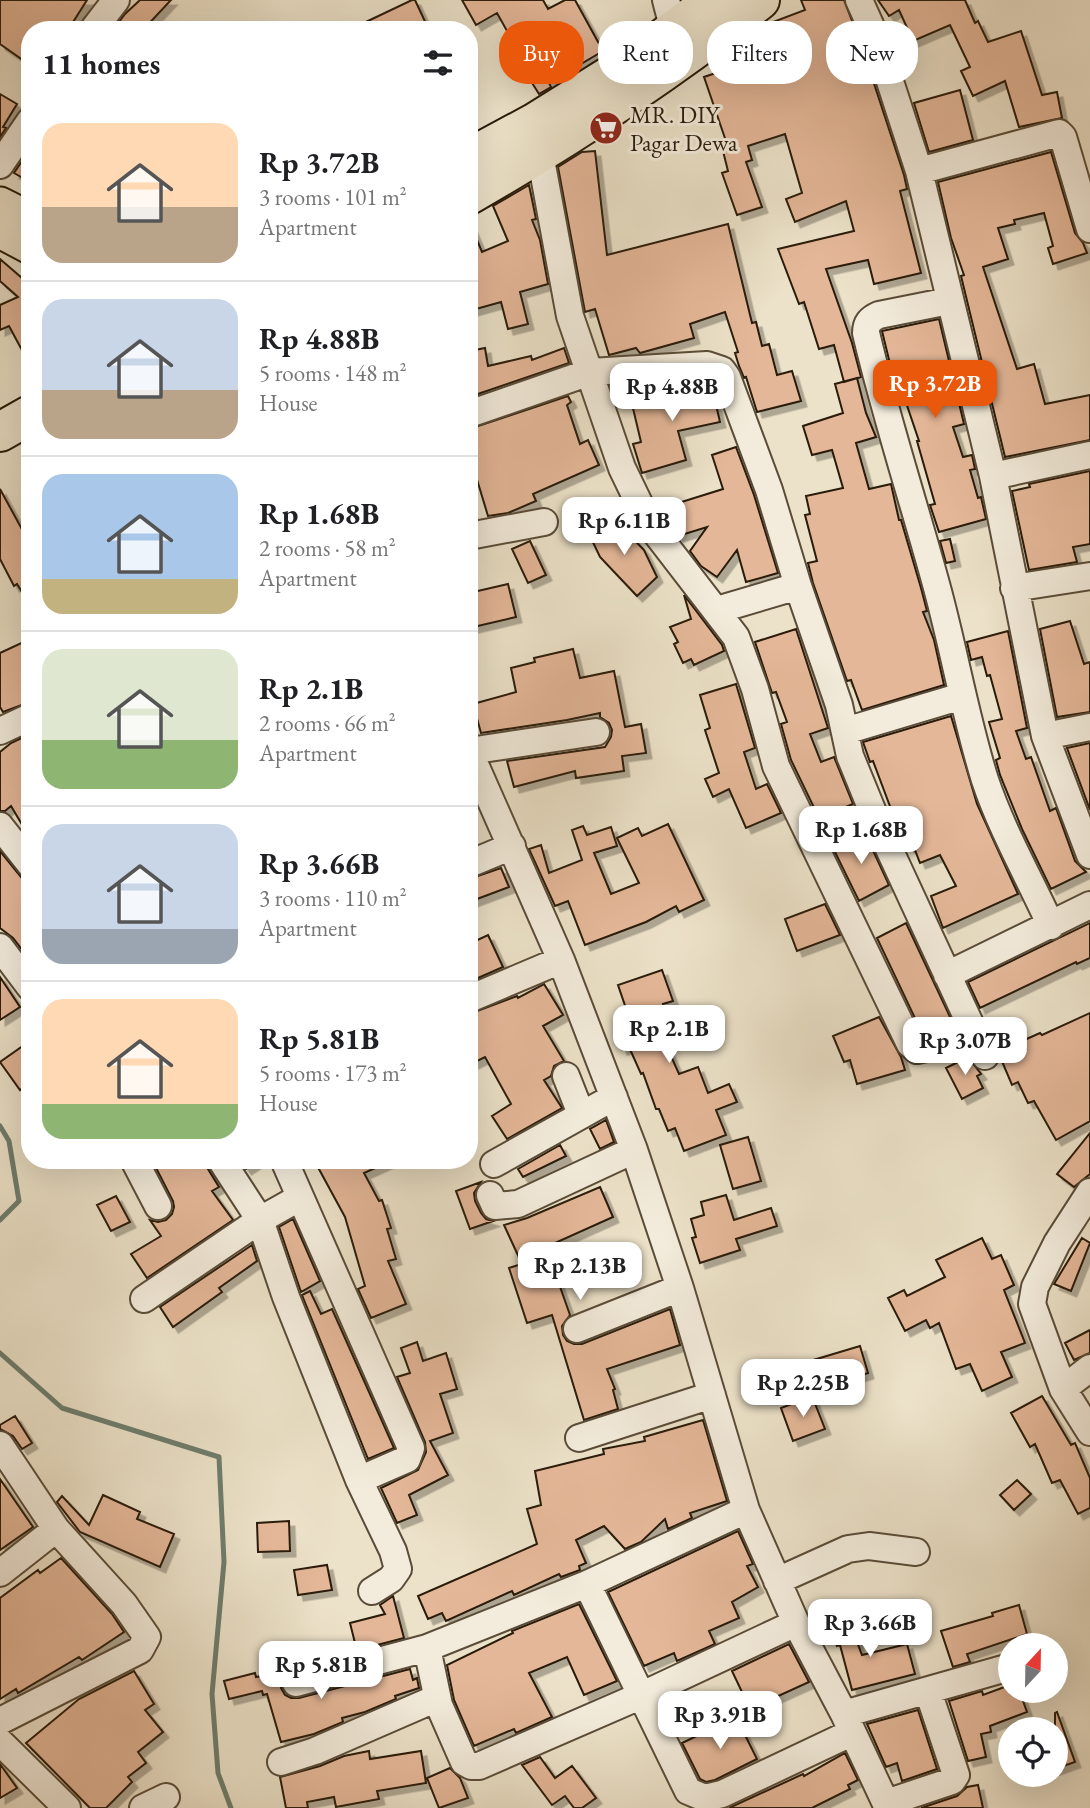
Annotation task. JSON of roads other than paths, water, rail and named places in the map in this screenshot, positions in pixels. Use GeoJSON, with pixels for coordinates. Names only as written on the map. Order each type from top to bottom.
{"type":"FeatureCollection","features":[{"type":"Feature","properties":{"kind":"highway"},"geometry":{"type":"LineString","coordinates":[[478,153],[534,123],[626,65],[670,15],[713,0]]}},
{"type":"Feature","properties":{"kind":"highway"},"geometry":{"type":"LineString","coordinates":[[478,190],[540,154],[637,90],[760,0]]}},
{"type":"Feature","properties":{"kind":"highway"},"geometry":{"type":"LineString","coordinates":[[0,432],[21,420]]}},
{"type":"Feature","properties":{"kind":"highway"},"geometry":{"type":"LineString","coordinates":[[0,460],[21,449]]}},
{"type":"Feature","properties":{"kind":"main road"},"geometry":{"type":"LineString","coordinates":[[0,204],[21,214]]}},
{"type":"Feature","properties":{"kind":"main road"},"geometry":{"type":"LineString","coordinates":[[0,231],[21,242]]}},
{"type":"Feature","properties":{"kind":"street"},"geometry":{"type":"LineString","coordinates":[[100,21],[116,0]]}},
{"type":"Feature","properties":{"kind":"street"},"geometry":{"type":"LineString","coordinates":[[859,0],[876,38],[919,171],[993,476],[1045,736],[1090,855]]}},
{"type":"Feature","properties":{"kind":"street"},"geometry":{"type":"LineString","coordinates":[[919,171],[1059,133],[1063,137],[1090,229]]}},
{"type":"Feature","properties":{"kind":"street"},"geometry":{"type":"LineString","coordinates":[[0,164],[21,134]]}},
{"type":"Feature","properties":{"kind":"street"},"geometry":{"type":"LineString","coordinates":[[540,154],[566,302],[622,468],[649,524],[736,637],[755,689],[776,766],[793,806],[910,1044],[917,1050],[926,1048],[971,1027]]}},
{"type":"Feature","properties":{"kind":"street"},"geometry":{"type":"LineString","coordinates":[[950,301],[879,315],[870,319],[866,333],[882,401],[937,587],[962,696],[986,781],[1009,840],[1051,926]]}},
{"type":"Feature","properties":{"kind":"street"},"geometry":{"type":"LineString","coordinates":[[478,411],[590,372],[707,365],[722,370],[727,377],[769,490],[839,705],[850,756],[879,827],[985,1056]]}},
{"type":"Feature","properties":{"kind":"street"},"geometry":{"type":"LineString","coordinates":[[993,476],[1090,455]]}},
{"type":"Feature","properties":{"kind":"street"},"geometry":{"type":"LineString","coordinates":[[478,534],[544,523]]}},
{"type":"Feature","properties":{"kind":"street"},"geometry":{"type":"LineString","coordinates":[[1014,588],[1090,576]]}},
{"type":"Feature","properties":{"kind":"street"},"geometry":{"type":"LineString","coordinates":[[717,610],[799,586]]}},
{"type":"Feature","properties":{"kind":"street"},"geometry":{"type":"LineString","coordinates":[[845,731],[962,696]]}},
{"type":"Feature","properties":{"kind":"street"},"geometry":{"type":"LineString","coordinates":[[0,731],[21,721]]}},
{"type":"Feature","properties":{"kind":"street"},"geometry":{"type":"LineString","coordinates":[[1045,736],[1090,727]]}},
{"type":"Feature","properties":{"kind":"street"},"geometry":{"type":"LineString","coordinates":[[478,750],[596,732]]}},
{"type":"Feature","properties":{"kind":"street"},"geometry":{"type":"LineString","coordinates":[[478,771],[561,960],[634,1150],[680,1287],[746,1510],[796,1623],[887,1806],[952,1781],[956,1775],[928,1691]]}},
{"type":"Feature","properties":{"kind":"street"},"geometry":{"type":"LineString","coordinates":[[2,834],[21,854]]}},
{"type":"Feature","properties":{"kind":"street"},"geometry":{"type":"LineString","coordinates":[[478,860],[512,845]]}},
{"type":"Feature","properties":{"kind":"street"},"geometry":{"type":"LineString","coordinates":[[947,975],[1090,905]]}},
{"type":"Feature","properties":{"kind":"street"},"geometry":{"type":"LineString","coordinates":[[0,947],[21,975]]}},
{"type":"Feature","properties":{"kind":"street"},"geometry":{"type":"LineString","coordinates":[[478,995],[561,960]]}},
{"type":"Feature","properties":{"kind":"street"},"geometry":{"type":"LineString","coordinates":[[566,1076],[581,1114]]}},
{"type":"Feature","properties":{"kind":"street"},"geometry":{"type":"LineString","coordinates":[[494,1164],[614,1097]]}},
{"type":"Feature","properties":{"kind":"street"},"geometry":{"type":"LineString","coordinates":[[490,1195],[495,1206],[518,1204],[634,1150]]}},
{"type":"Feature","properties":{"kind":"street"},"geometry":{"type":"LineString","coordinates":[[139,1169],[158,1206]]}},
{"type":"Feature","properties":{"kind":"street"},"geometry":{"type":"LineString","coordinates":[[227,1169],[260,1220],[286,1297],[359,1480],[386,1534],[398,1569],[391,1579],[372,1591]]}},
{"type":"Feature","properties":{"kind":"street"},"geometry":{"type":"LineString","coordinates":[[288,1169],[411,1448],[407,1459],[359,1480]]}},
{"type":"Feature","properties":{"kind":"street"},"geometry":{"type":"LineString","coordinates":[[1090,1192],[1057,1242],[1033,1295],[1032,1304],[1063,1389],[1090,1432]]}},
{"type":"Feature","properties":{"kind":"street"},"geometry":{"type":"LineString","coordinates":[[144,1299],[260,1220],[299,1198]]}},
{"type":"Feature","properties":{"kind":"street"},"geometry":{"type":"LineString","coordinates":[[577,1329],[680,1287]]}},
{"type":"Feature","properties":{"kind":"street"},"geometry":{"type":"LineString","coordinates":[[1063,1389],[1090,1368]]}},
{"type":"Feature","properties":{"kind":"street"},"geometry":{"type":"LineString","coordinates":[[579,1438],[712,1395]]}},
{"type":"Feature","properties":{"kind":"street"},"geometry":{"type":"LineString","coordinates":[[0,1446],[57,1529],[124,1604],[147,1637],[140,1650],[0,1721]]}},
{"type":"Feature","properties":{"kind":"street"},"geometry":{"type":"LineString","coordinates":[[296,1683],[427,1648],[587,1584],[746,1510]]}},
{"type":"Feature","properties":{"kind":"street"},"geometry":{"type":"LineString","coordinates":[[0,1573],[57,1529]]}},
{"type":"Feature","properties":{"kind":"street"},"geometry":{"type":"LineString","coordinates":[[777,1581],[848,1549],[869,1546],[916,1552]]}},
{"type":"Feature","properties":{"kind":"street"},"geometry":{"type":"LineString","coordinates":[[587,1584],[688,1791],[705,1798],[722,1794],[848,1723],[928,1691],[998,1671]]}},
{"type":"Feature","properties":{"kind":"street"},"geometry":{"type":"LineString","coordinates":[[427,1648],[437,1698],[464,1762],[479,1766],[640,1696],[796,1623]]}},
{"type":"Feature","properties":{"kind":"street"},"geometry":{"type":"LineString","coordinates":[[281,1762],[315,1751],[437,1698]]}},
{"type":"Feature","properties":{"kind":"street"},"geometry":{"type":"LineString","coordinates":[[0,1742],[67,1808]]}},
{"type":"Feature","properties":{"kind":"waterway"},"geometry":{"type":"LineString","coordinates":[[0,1126],[9,1141],[19,1201],[0,1220]]}},
{"type":"Feature","properties":{"kind":"waterway"},"geometry":{"type":"LineString","coordinates":[[0,1353],[62,1408],[219,1457],[224,1562],[212,1694],[218,1773],[231,1808]]}},
{"type":"Feature","properties":{"kind":"place","name":"MR. DIY Pagar Dewa"},"geometry":{"type":"Point","coordinates":[606,128]}}]}
